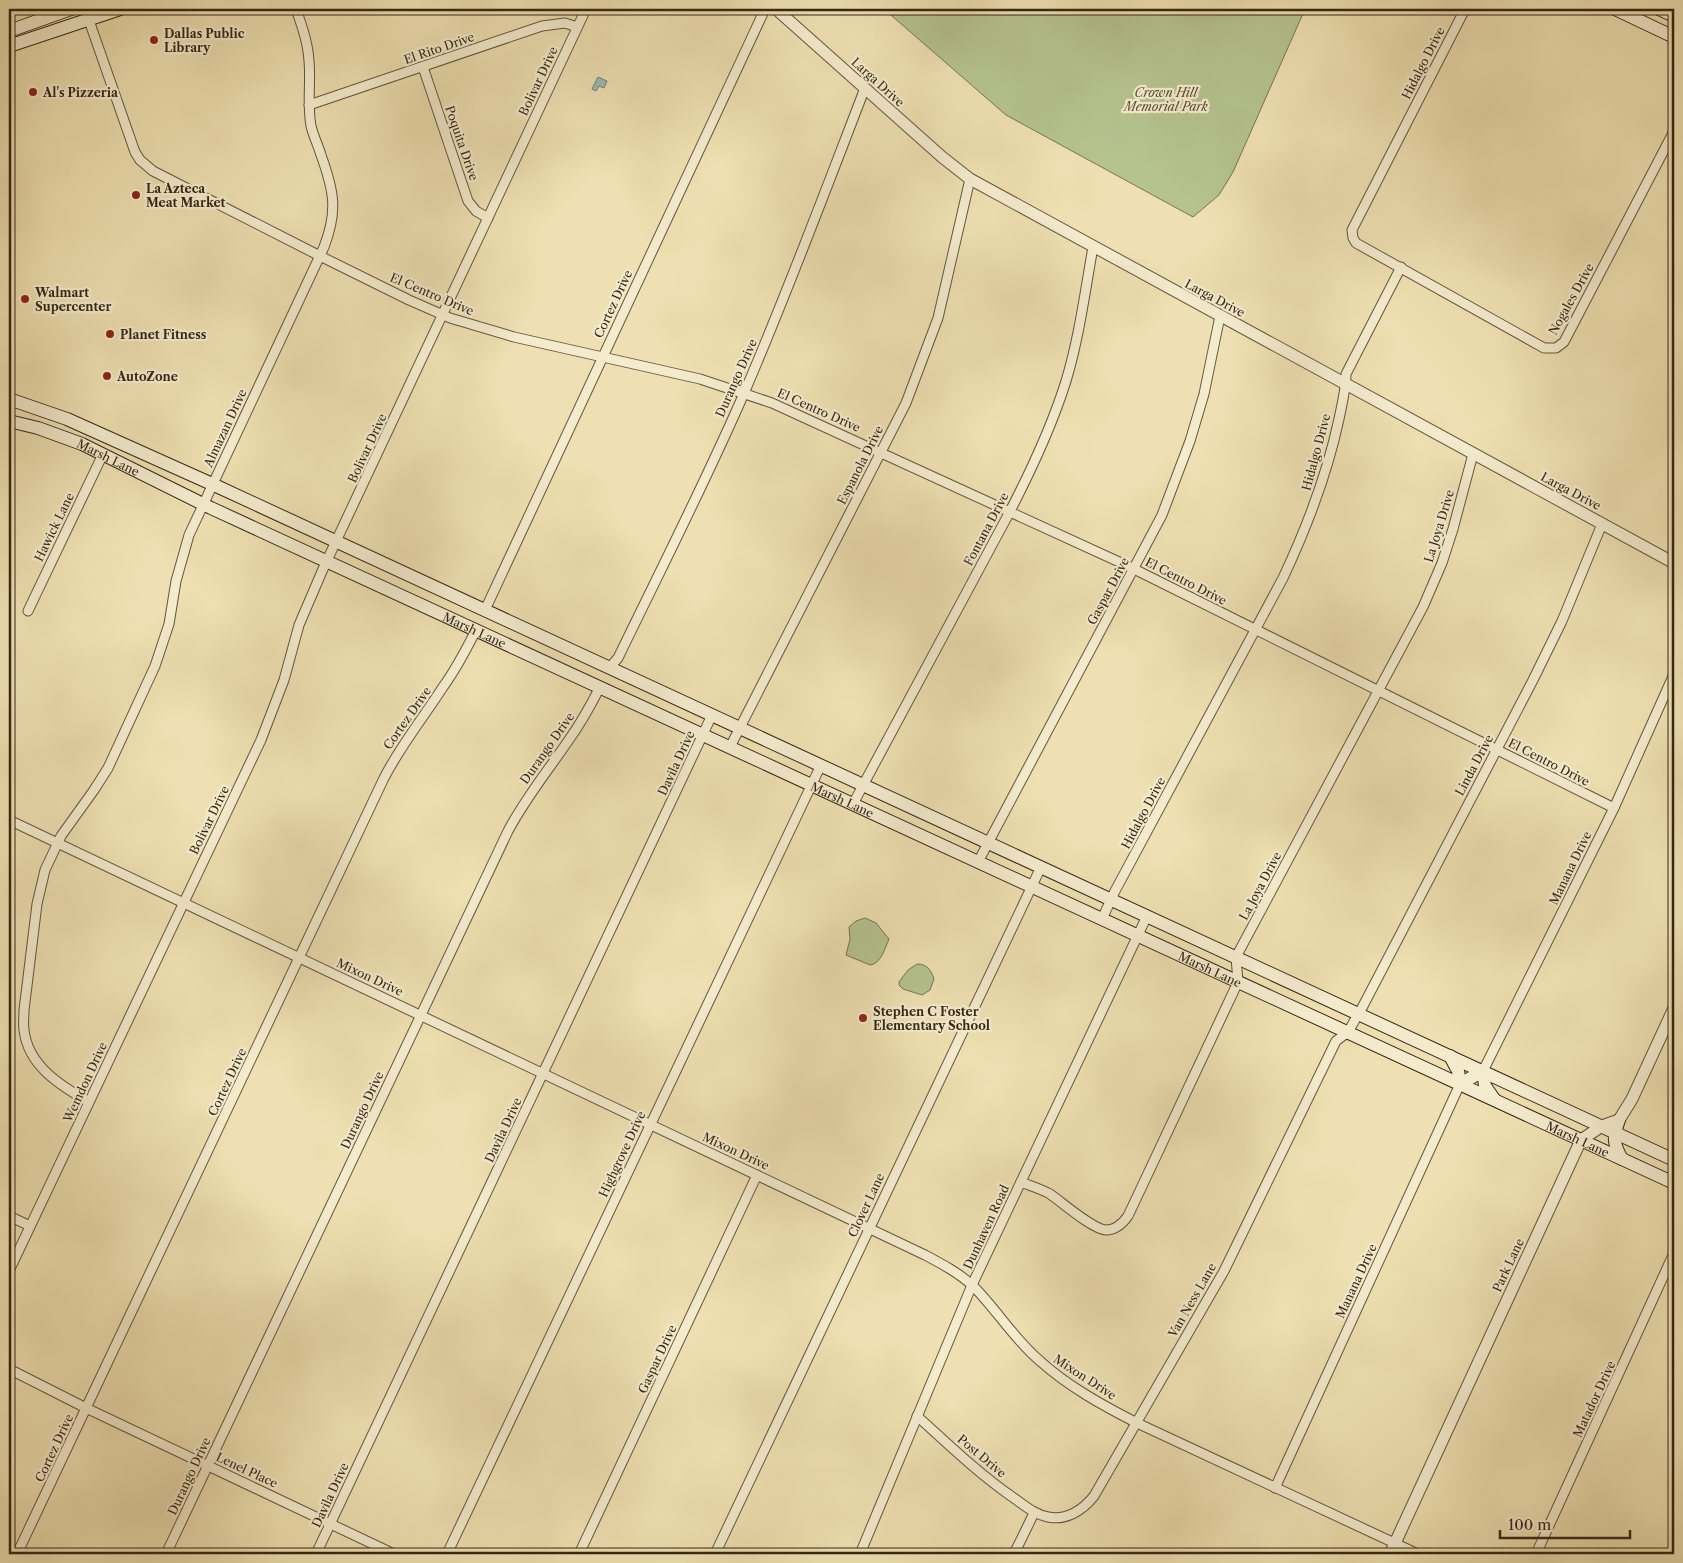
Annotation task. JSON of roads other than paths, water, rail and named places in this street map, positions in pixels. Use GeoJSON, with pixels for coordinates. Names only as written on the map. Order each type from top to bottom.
{"type":"FeatureCollection","features":[{"type":"Feature","properties":{"kind":"main road"},"geometry":{"type":"LineString","coordinates":[[9,31],[71,9]]}},
{"type":"Feature","properties":{"kind":"main road"},"geometry":{"type":"LineString","coordinates":[[9,46],[87,14],[120,9]]}},
{"type":"Feature","properties":{"kind":"main road"},"geometry":{"type":"LineString","coordinates":[[1615,9],[1674,37]]}},
{"type":"Feature","properties":{"kind":"main road"},"geometry":{"type":"LineString","coordinates":[[1659,9],[1674,16]]}},
{"type":"Feature","properties":{"kind":"main road"},"geometry":{"type":"LineString","coordinates":[[9,391],[30,405]]}},
{"type":"Feature","properties":{"kind":"main road","name":"Marsh Lane"},"geometry":{"type":"LineString","coordinates":[[9,399],[66,419],[337,541],[1602,1126],[1617,1126],[1674,1160]]}},
{"type":"Feature","properties":{"kind":"main road","name":"Marsh Lane"},"geometry":{"type":"LineString","coordinates":[[9,421],[38,428],[82,444],[203,504],[1674,1183]]}},
{"type":"Feature","properties":{"kind":"main road"},"geometry":{"type":"LineString","coordinates":[[103,454],[110,440]]}},
{"type":"Feature","properties":{"kind":"main road"},"geometry":{"type":"LineString","coordinates":[[476,630],[485,610]]}},
{"type":"Feature","properties":{"kind":"main road"},"geometry":{"type":"LineString","coordinates":[[600,687],[610,668]]}},
{"type":"Feature","properties":{"kind":"main road"},"geometry":{"type":"LineString","coordinates":[[1450,1056],[1458,1071],[1460,1084],[1483,1071],[1485,1086],[1495,1100]]}},
{"type":"Feature","properties":{"kind":"main road"},"geometry":{"type":"LineString","coordinates":[[1572,1112],[1581,1130],[1581,1140]]}},
{"type":"Feature","properties":{"kind":"main road"},"geometry":{"type":"LineString","coordinates":[[1617,1126],[1616,1148],[1622,1159]]}},
{"type":"Feature","properties":{"kind":"street","name":"Almazan Drive"},"geometry":{"type":"LineString","coordinates":[[89,1102],[64,1087],[46,1072],[34,1056],[24,1030],[24,1010],[38,897],[45,870],[57,843],[108,768],[155,666],[169,624],[176,581],[189,535],[331,230],[333,216],[331,182],[311,127],[309,61],[305,37],[296,9]]}},
{"type":"Feature","properties":{"kind":"street","name":"Bolivar Drive"},"geometry":{"type":"LineString","coordinates":[[183,903],[261,740],[284,680],[299,626],[327,561],[586,9]]}},
{"type":"Feature","properties":{"kind":"street","name":"Cortez Drive"},"geometry":{"type":"LineString","coordinates":[[485,610],[765,9]]}},
{"type":"Feature","properties":{"kind":"street","name":"Larga Drive"},"geometry":{"type":"LineString","coordinates":[[776,9],[942,157],[970,179],[1674,563]]}},
{"type":"Feature","properties":{"kind":"street","name":"Hidalgo Drive"},"geometry":{"type":"LineString","coordinates":[[1102,919],[1256,630],[1303,534],[1316,501],[1335,439],[1346,384],[1346,374],[1401,267],[1356,242],[1353,238],[1352,230],[1465,9]]}},
{"type":"Feature","properties":{"kind":"street","name":"El Centro Drive"},"geometry":{"type":"LineString","coordinates":[[87,14],[135,152],[140,160],[153,170],[320,256],[443,315],[506,334],[700,379],[744,392],[772,403],[1134,569],[1614,808]]}},
{"type":"Feature","properties":{"kind":"street","name":"El Rito Drive"},"geometry":{"type":"LineString","coordinates":[[309,105],[542,26],[565,23],[578,27]]}},
{"type":"Feature","properties":{"kind":"street","name":"Poquita Drive"},"geometry":{"type":"LineString","coordinates":[[423,67],[468,201],[476,211],[488,218]]}},
{"type":"Feature","properties":{"kind":"street","name":"Durango Drive"},"geometry":{"type":"LineString","coordinates":[[610,668],[618,658],[744,392],[817,215],[865,88]]}},
{"type":"Feature","properties":{"kind":"street","name":"Nogales Drive"},"geometry":{"type":"LineString","coordinates":[[1401,267],[1544,348],[1556,348],[1564,342],[1674,132]]}},
{"type":"Feature","properties":{"kind":"street","name":"Espanola Drive"},"geometry":{"type":"LineString","coordinates":[[730,747],[906,403],[938,318],[970,179]]}},
{"type":"Feature","properties":{"kind":"street","name":"Fontana Drive"},"geometry":{"type":"LineString","coordinates":[[853,804],[1010,511],[1030,472],[1052,421],[1066,380],[1077,335],[1093,247]]}},
{"type":"Feature","properties":{"kind":"street","name":"Gaspar Drive"},"geometry":{"type":"LineString","coordinates":[[978,862],[1162,515],[1190,440],[1204,394],[1220,316]]}},
{"type":"Feature","properties":{"kind":"street","name":"Hawick Lane"},"geometry":{"type":"LineString","coordinates":[[28,611],[103,454]]}},
{"type":"Feature","properties":{"kind":"street","name":"La Joya Drive"},"geometry":{"type":"LineString","coordinates":[[1236,957],[1423,607],[1454,529],[1473,454]]}},
{"type":"Feature","properties":{"kind":"street","name":"Linda Drive"},"geometry":{"type":"LineString","coordinates":[[1359,1014],[1562,621],[1602,524]]}},
{"type":"Feature","properties":{"kind":"street","name":"Cortez Drive"},"geometry":{"type":"LineString","coordinates":[[17,1554],[397,753],[444,687],[476,630]]}},
{"type":"Feature","properties":{"kind":"street","name":"Manana Drive"},"geometry":{"type":"LineString","coordinates":[[1483,1071],[1614,808],[1674,674]]}},
{"type":"Feature","properties":{"kind":"street","name":"Durango Drive"},"geometry":{"type":"LineString","coordinates":[[166,1554],[520,809],[567,743],[600,687]]}},
{"type":"Feature","properties":{"kind":"street","name":"Davila Drive"},"geometry":{"type":"LineString","coordinates":[[316,1554],[712,715]]}},
{"type":"Feature","properties":{"kind":"street","name":"Highgrove Drive"},"geometry":{"type":"LineString","coordinates":[[447,1554],[821,765]]}},
{"type":"Feature","properties":{"kind":"street","name":"Mixon Drive"},"geometry":{"type":"LineString","coordinates":[[9,820],[925,1254],[957,1273],[972,1285],[1038,1360],[1062,1380],[1093,1400],[1275,1488],[1392,1549],[1418,1554]]}},
{"type":"Feature","properties":{"kind":"street","name":"Clover Lane"},"geometry":{"type":"LineString","coordinates":[[715,1554],[1041,867]]}},
{"type":"Feature","properties":{"kind":"street","name":"Wemdon Drive"},"geometry":{"type":"LineString","coordinates":[[9,1271],[183,903]]}},
{"type":"Feature","properties":{"kind":"street","name":"Dunhaven Road"},"geometry":{"type":"LineString","coordinates":[[860,1554],[972,1285],[1147,916]]}},
{"type":"Feature","properties":{"kind":"street"},"geometry":{"type":"LineString","coordinates":[[1021,1182],[1047,1193],[1093,1226],[1106,1230],[1123,1223],[1238,982],[1236,957]]}},
{"type":"Feature","properties":{"kind":"street"},"geometry":{"type":"LineString","coordinates":[[1617,1126],[1632,1099],[1674,1008]]}},
{"type":"Feature","properties":{"kind":"street","name":"Van Ness Lane"},"geometry":{"type":"LineString","coordinates":[[1034,1512],[1049,1518],[1062,1517],[1076,1513],[1087,1505],[1094,1496],[1240,1240],[1336,1041],[1348,1032],[1359,1014]]}},
{"type":"Feature","properties":{"kind":"street","name":"Manana Drive"},"geometry":{"type":"LineString","coordinates":[[1275,1488],[1460,1084]]}},
{"type":"Feature","properties":{"kind":"street"},"geometry":{"type":"LineString","coordinates":[[1581,1140],[1602,1126]]}},
{"type":"Feature","properties":{"kind":"street","name":"Park Lane"},"geometry":{"type":"LineString","coordinates":[[1392,1549],[1581,1140]]}},
{"type":"Feature","properties":{"kind":"street","name":"Gaspar Drive"},"geometry":{"type":"LineString","coordinates":[[579,1554],[757,1175]]}},
{"type":"Feature","properties":{"kind":"street"},"geometry":{"type":"LineString","coordinates":[[9,1216],[30,1226]]}},
{"type":"Feature","properties":{"kind":"street","name":"Matador Drive"},"geometry":{"type":"LineString","coordinates":[[1536,1554],[1674,1254]]}},
{"type":"Feature","properties":{"kind":"street","name":"Lenel Place"},"geometry":{"type":"LineString","coordinates":[[9,1369],[86,1408],[394,1554]]}},
{"type":"Feature","properties":{"kind":"street","name":"Post Drive"},"geometry":{"type":"LineString","coordinates":[[917,1416],[983,1476],[1034,1512]]}},
{"type":"Feature","properties":{"kind":"street"},"geometry":{"type":"LineString","coordinates":[[1014,1554],[1034,1512]]}},
{"type":"Feature","properties":{"kind":"water"},"geometry":{"type":"Polygon","coordinates":[[[598,77],[607,81],[604,88],[599,86],[596,91],[592,89],[598,77]]]}},
{"type":"Feature","properties":{"kind":"place","name":"Dallas Public Library"},"geometry":{"type":"Point","coordinates":[154,40]}},
{"type":"Feature","properties":{"kind":"place","name":"Al's Pizzeria"},"geometry":{"type":"Point","coordinates":[33,92]}},
{"type":"Feature","properties":{"kind":"place","name":"La Azteca Meat Market"},"geometry":{"type":"Point","coordinates":[136,195]}},
{"type":"Feature","properties":{"kind":"place","name":"Walmart Supercenter"},"geometry":{"type":"Point","coordinates":[25,299]}},
{"type":"Feature","properties":{"kind":"place","name":"Planet Fitness"},"geometry":{"type":"Point","coordinates":[110,334]}},
{"type":"Feature","properties":{"kind":"place","name":"AutoZone"},"geometry":{"type":"Point","coordinates":[107,376]}},
{"type":"Feature","properties":{"kind":"place","name":"Stephen C Foster Elementary School"},"geometry":{"type":"Point","coordinates":[863,1018]}},
{"type":"Feature","properties":{"kind":"park label","name":"Crown Hill Memorial Park"},"geometry":{"type":"Point","coordinates":[1166,99]}}]}
